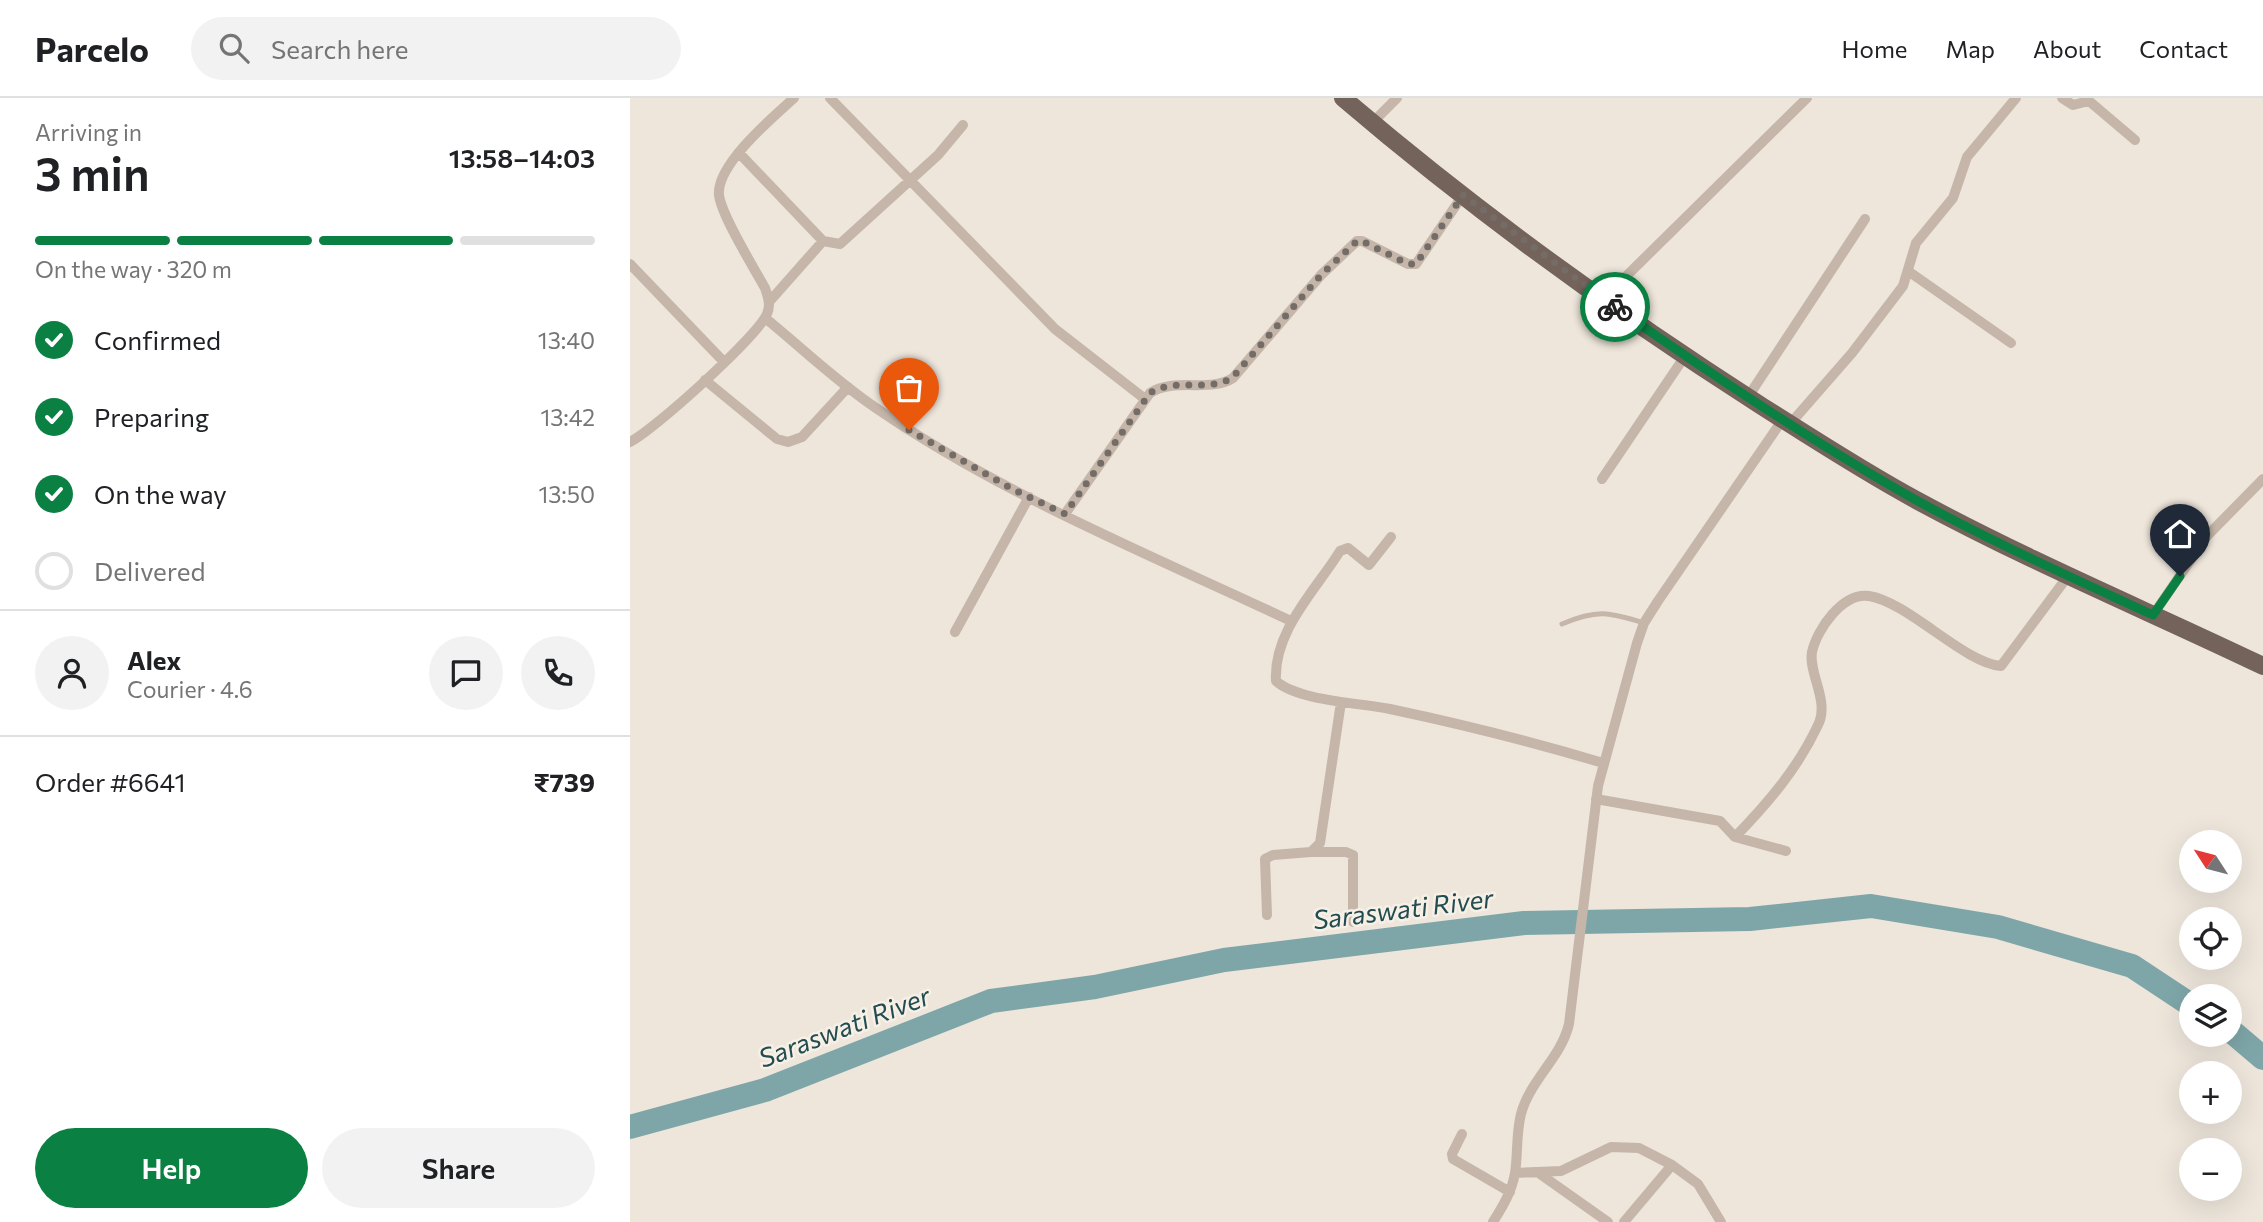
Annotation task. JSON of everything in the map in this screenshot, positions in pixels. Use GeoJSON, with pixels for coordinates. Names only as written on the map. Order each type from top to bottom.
{"type":"FeatureCollection","features":[{"type":"Feature","properties":{"kind":"main road"},"geometry":{"type":"LineString","coordinates":[[1343,98],[1463,195],[1603,299],[1786,421],[1916,500],[2068,576],[2263,666]]}},
{"type":"Feature","properties":{"kind":"street"},"geometry":{"type":"LineString","coordinates":[[769,302],[719,196],[723,176],[766,123],[794,98]]}},
{"type":"Feature","properties":{"kind":"street"},"geometry":{"type":"LineString","coordinates":[[830,98],[1055,329],[1145,399]]}},
{"type":"Feature","properties":{"kind":"street"},"geometry":{"type":"LineString","coordinates":[[1372,123],[1397,98]]}},
{"type":"Feature","properties":{"kind":"street"},"geometry":{"type":"LineString","coordinates":[[1603,299],[1807,98]]}},
{"type":"Feature","properties":{"kind":"street"},"geometry":{"type":"LineString","coordinates":[[1493,1222],[1510,1192],[1515,1173],[1521,1114],[1565,1039],[1581,944],[1596,799],[1603,762],[1644,623],[1786,421],[1860,343],[1903,286],[1916,243],[1957,190],[1967,157],[2016,98]]}},
{"type":"Feature","properties":{"kind":"street"},"geometry":{"type":"LineString","coordinates":[[2062,98],[2073,105],[2089,101],[2134,140]]}},
{"type":"Feature","properties":{"kind":"street"},"geometry":{"type":"LineString","coordinates":[[740,154],[823,241],[840,244],[910,182],[944,149],[963,125]]}},
{"type":"Feature","properties":{"kind":"street"},"geometry":{"type":"LineString","coordinates":[[1065,514],[1145,399],[1160,387],[1223,382],[1233,377],[1321,275],[1357,241],[1408,264],[1416,264],[1463,195]]}},
{"type":"Feature","properties":{"kind":"street"},"geometry":{"type":"LineString","coordinates":[[1748,397],[1866,219]]}},
{"type":"Feature","properties":{"kind":"street"},"geometry":{"type":"LineString","coordinates":[[630,442],[724,362],[765,318],[769,302],[823,241]]}},
{"type":"Feature","properties":{"kind":"street"},"geometry":{"type":"LineString","coordinates":[[630,264],[724,362]]}},
{"type":"Feature","properties":{"kind":"street"},"geometry":{"type":"LineString","coordinates":[[1908,271],[2011,343]]}},
{"type":"Feature","properties":{"kind":"street"},"geometry":{"type":"LineString","coordinates":[[765,318],[848,387],[926,440],[1029,497],[1291,621]]}},
{"type":"Feature","properties":{"kind":"street"},"geometry":{"type":"LineString","coordinates":[[1602,480],[1685,356]]}},
{"type":"Feature","properties":{"kind":"street"},"geometry":{"type":"LineString","coordinates":[[705,380],[777,439],[788,442],[802,437],[848,387]]}},
{"type":"Feature","properties":{"kind":"street"},"geometry":{"type":"LineString","coordinates":[[2153,615],[2207,536],[2263,479]]}},
{"type":"Feature","properties":{"kind":"street"},"geometry":{"type":"LineString","coordinates":[[955,632],[1029,497]]}},
{"type":"Feature","properties":{"kind":"street"},"geometry":{"type":"LineString","coordinates":[[1391,537],[1369,565],[1348,548],[1340,551],[1291,621],[1283,643],[1276,681],[1317,697],[1388,709],[1539,743],[1603,762]]}},
{"type":"Feature","properties":{"kind":"street"},"geometry":{"type":"LineString","coordinates":[[1735,836],[1778,791],[1819,724],[1822,710],[1812,652],[1832,617],[1846,602],[1860,596],[1883,601],[1982,659],[2001,666],[2068,576]]}},
{"type":"Feature","properties":{"kind":"street"},"geometry":{"type":"LineString","coordinates":[[1311,852],[1320,843],[1323,832],[1341,702]]}},
{"type":"Feature","properties":{"kind":"street"},"geometry":{"type":"LineString","coordinates":[[1596,799],[1720,821],[1735,836],[1786,851]]}},
{"type":"Feature","properties":{"kind":"street"},"geometry":{"type":"LineString","coordinates":[[1266,915],[1265,859],[1273,855],[1349,852],[1353,855],[1353,922]]}},
{"type":"Feature","properties":{"kind":"street"},"geometry":{"type":"LineString","coordinates":[[1462,1134],[1452,1154],[1454,1159],[1510,1192]]}},
{"type":"Feature","properties":{"kind":"street"},"geometry":{"type":"LineString","coordinates":[[1515,1173],[1540,1174],[1570,1169],[1601,1152],[1622,1145],[1651,1152],[1672,1165],[1704,1191],[1721,1222]]}},
{"type":"Feature","properties":{"kind":"street"},"geometry":{"type":"LineString","coordinates":[[1624,1222],[1672,1165]]}},
{"type":"Feature","properties":{"kind":"street"},"geometry":{"type":"LineString","coordinates":[[1540,1174],[1608,1222]]}},
{"type":"Feature","properties":{"kind":"lane"},"geometry":{"type":"LineString","coordinates":[[1562,624],[1584,614],[1600,612],[1644,623]]}},
{"type":"Feature","properties":{"kind":"waterway","name":"Saraswati River"},"geometry":{"type":"LineString","coordinates":[[630,1127],[765,1090],[991,1001],[1095,987],[1224,960],[1524,923],[1750,919],[1871,906],[1998,927],[2132,966],[2179,997]]}},
{"type":"Feature","properties":{"kind":"waterway","name":"Saraswati River"},"geometry":{"type":"LineString","coordinates":[[2242,1040],[2263,1058]]}},
{"type":"Feature","properties":{"kind":"way so far"},"geometry":{"type":"LineString","coordinates":[[909,430],[1012,489],[1065,514],[1150,393],[1160,387],[1228,381],[1321,275],[1357,241],[1408,264],[1416,264],[1463,195],[1615,307]]}},
{"type":"Feature","properties":{"kind":"route"},"geometry":{"type":"LineString","coordinates":[[1615,307],[1716,377],[1860,467],[1916,500],[2048,567],[2153,615],[2180,576]]}}]}
